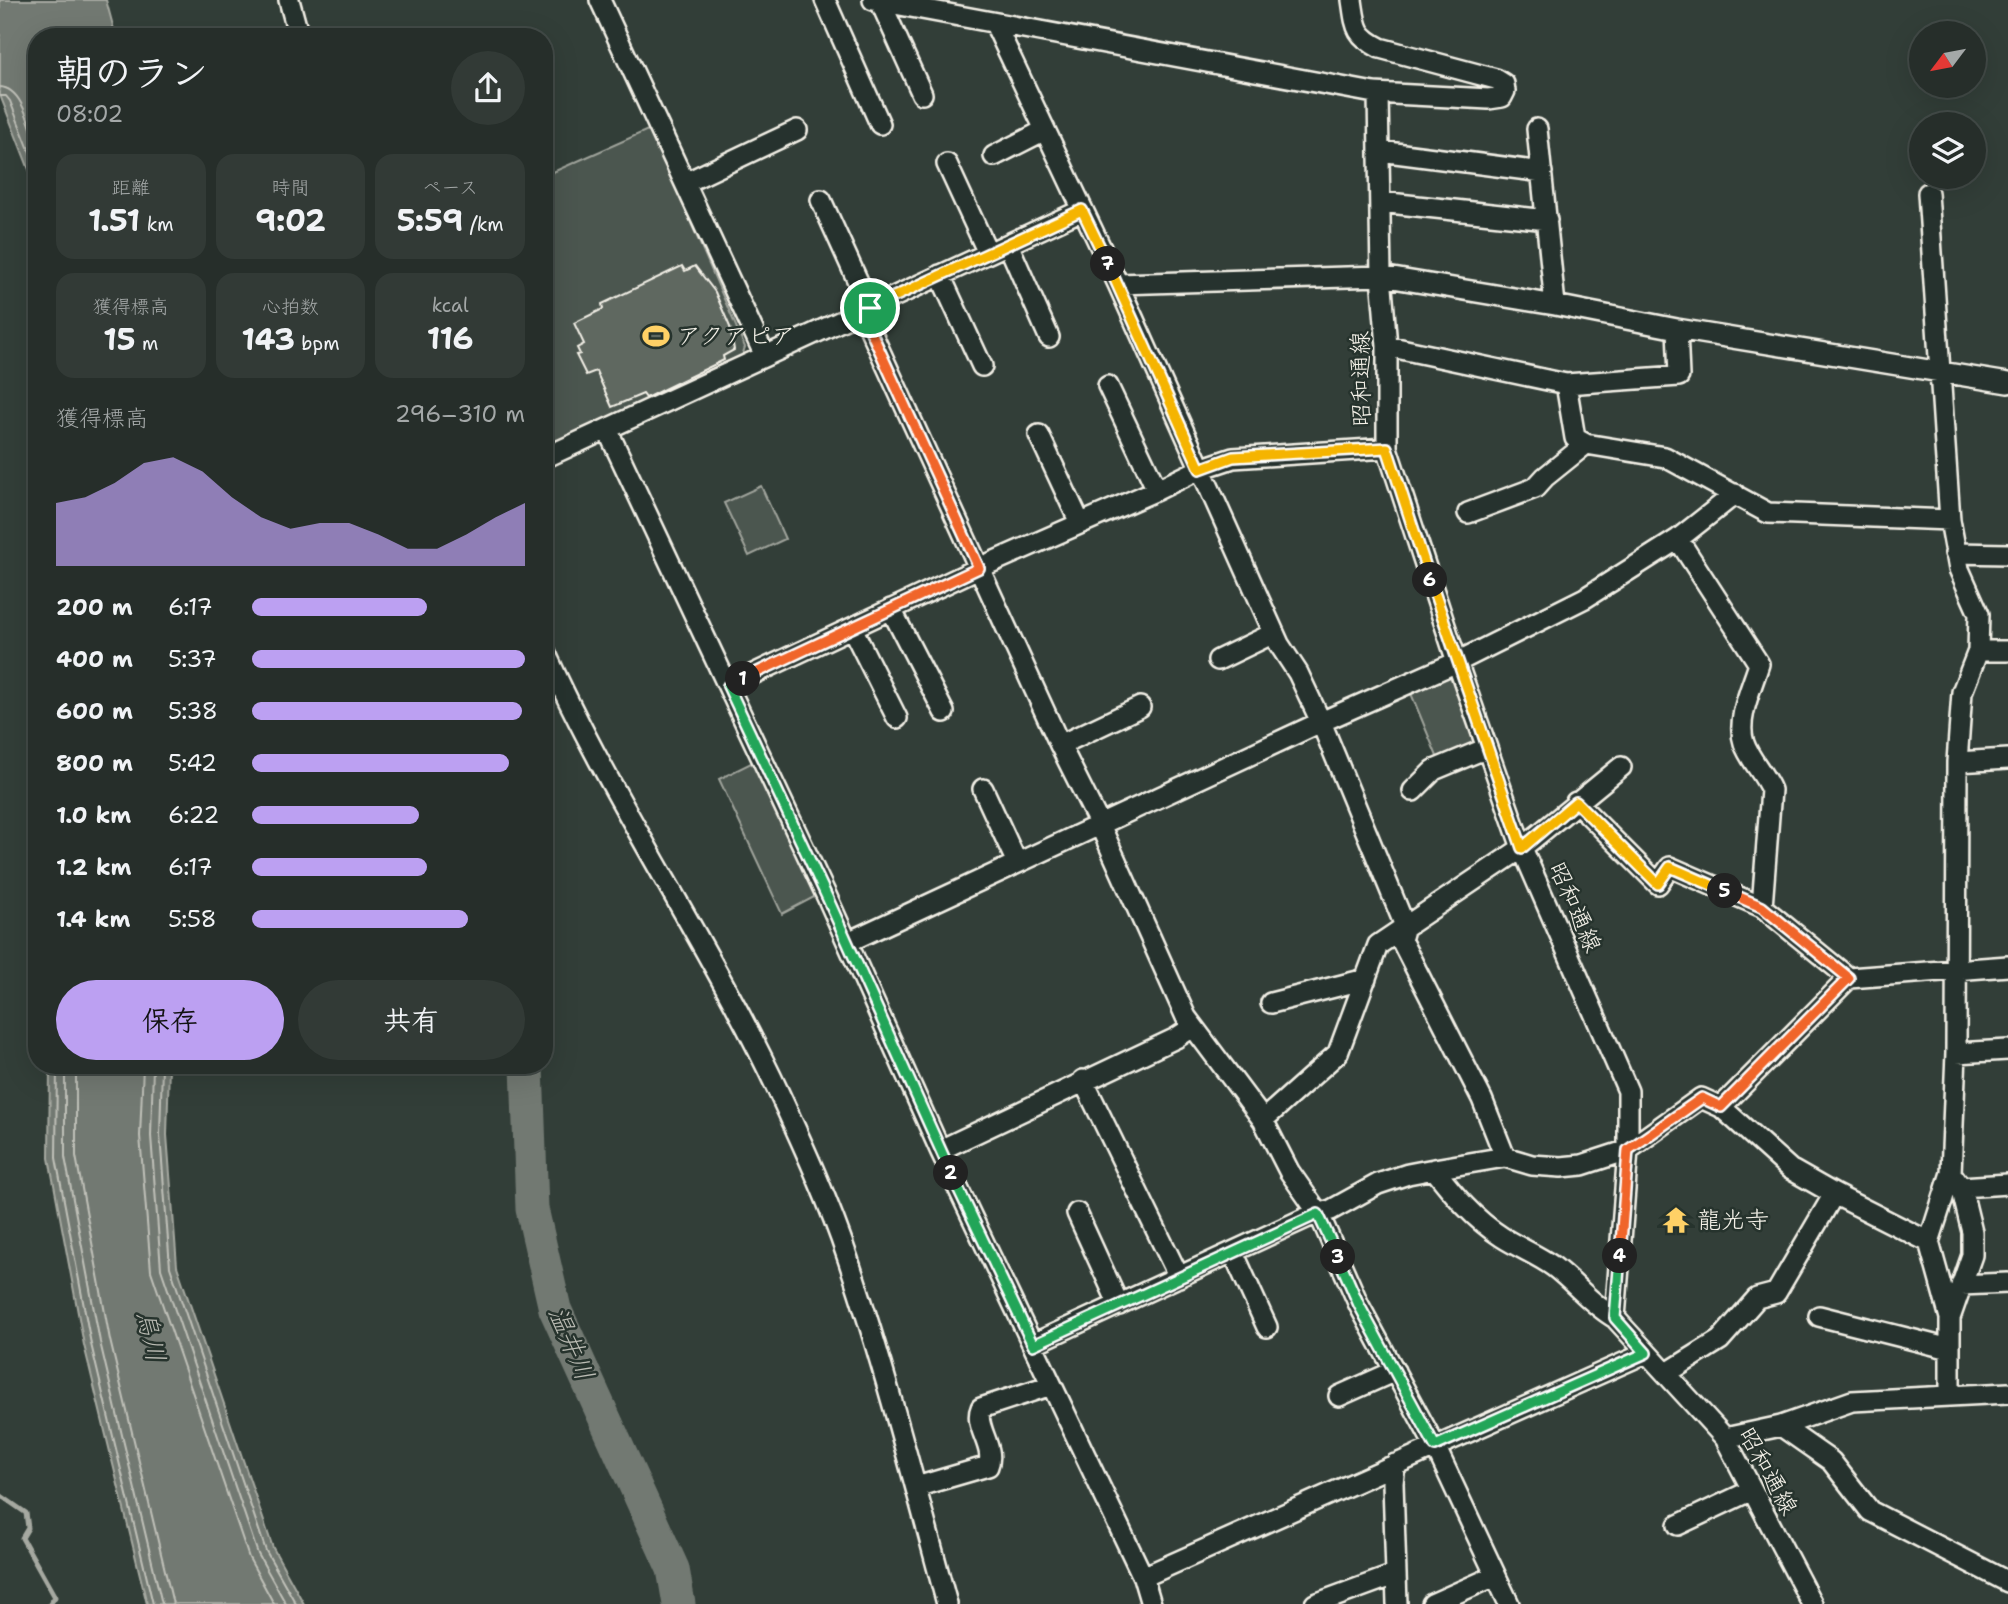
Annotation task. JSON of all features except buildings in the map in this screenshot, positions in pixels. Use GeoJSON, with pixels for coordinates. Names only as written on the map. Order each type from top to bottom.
{"type":"FeatureCollection","features":[{"type":"Feature","properties":{"kind":"street"},"geometry":{"type":"LineString","coordinates":[[289,0],[297,28]]}},
{"type":"Feature","properties":{"kind":"street"},"geometry":{"type":"LineString","coordinates":[[600,0],[765,356]]}},
{"type":"Feature","properties":{"kind":"street"},"geometry":{"type":"LineString","coordinates":[[825,0],[880,124]]}},
{"type":"Feature","properties":{"kind":"street"},"geometry":{"type":"LineString","coordinates":[[877,1],[1378,94],[1489,99],[1502,97],[1504,84],[1496,79],[1380,48],[1364,39],[1356,25],[1352,0]]}},
{"type":"Feature","properties":{"kind":"street"},"geometry":{"type":"LineString","coordinates":[[877,1],[922,94]]}},
{"type":"Feature","properties":{"kind":"street"},"geometry":{"type":"LineString","coordinates":[[995,24],[1118,284],[1274,633],[1298,673],[1321,722],[1405,926],[1401,940],[1482,1098],[1505,1157]]}},
{"type":"Feature","properties":{"kind":"street","name":"昭和通線"},"geometry":{"type":"LineString","coordinates":[[1378,94],[1381,276],[1387,346],[1387,448],[1457,662],[1522,848],[1629,1091],[1628,1150],[1615,1318],[1724,1438],[1812,1604]]}},
{"type":"Feature","properties":{"kind":"street"},"geometry":{"type":"LineString","coordinates":[[1537,129],[1555,305]]}},
{"type":"Feature","properties":{"kind":"street"},"geometry":{"type":"LineString","coordinates":[[685,183],[797,130]]}},
{"type":"Feature","properties":{"kind":"street"},"geometry":{"type":"LineString","coordinates":[[993,156],[1045,130]]}},
{"type":"Feature","properties":{"kind":"street"},"geometry":{"type":"LineString","coordinates":[[1380,151],[1542,172]]}},
{"type":"Feature","properties":{"kind":"street"},"geometry":{"type":"LineString","coordinates":[[947,164],[988,253]]}},
{"type":"Feature","properties":{"kind":"street"},"geometry":{"type":"LineString","coordinates":[[1928,193],[1950,520],[1958,569],[1979,614],[1978,651],[1962,692],[1957,762],[1956,1180],[1972,1232],[1972,1255],[1950,1318]]}},
{"type":"Feature","properties":{"kind":"street"},"geometry":{"type":"LineString","coordinates":[[821,200],[979,568],[1060,745],[1100,825],[1186,1017],[1264,1120],[1289,1171],[1318,1214],[1359,1305],[1435,1446],[1508,1604]]}},
{"type":"Feature","properties":{"kind":"street"},"geometry":{"type":"LineString","coordinates":[[1380,202],[1547,220]]}},
{"type":"Feature","properties":{"kind":"street"},"geometry":{"type":"LineString","coordinates":[[553,454],[1082,210]]}},
{"type":"Feature","properties":{"kind":"street"},"geometry":{"type":"LineString","coordinates":[[1008,244],[1049,337]]}},
{"type":"Feature","properties":{"kind":"street"},"geometry":{"type":"LineString","coordinates":[[940,275],[982,366]]}},
{"type":"Feature","properties":{"kind":"street"},"geometry":{"type":"LineString","coordinates":[[1118,284],[1381,276],[1678,329],[2008,383]]}},
{"type":"Feature","properties":{"kind":"street"},"geometry":{"type":"LineString","coordinates":[[1387,346],[1566,384],[1679,376],[1678,329]]}},
{"type":"Feature","properties":{"kind":"street"},"geometry":{"type":"LineString","coordinates":[[1566,384],[1575,438],[1586,444],[1665,457],[1768,513],[1950,520]]}},
{"type":"Feature","properties":{"kind":"street"},"geometry":{"type":"LineString","coordinates":[[1108,386],[1157,490]]}},
{"type":"Feature","properties":{"kind":"street"},"geometry":{"type":"LineString","coordinates":[[607,429],[848,943],[940,1150],[1143,1577],[1151,1604]]}},
{"type":"Feature","properties":{"kind":"street"},"geometry":{"type":"LineString","coordinates":[[1039,435],[1080,523]]}},
{"type":"Feature","properties":{"kind":"street"},"geometry":{"type":"LineString","coordinates":[[1468,513],[1535,488],[1586,444]]}},
{"type":"Feature","properties":{"kind":"street"},"geometry":{"type":"LineString","coordinates":[[728,686],[979,568],[1200,469],[1233,457],[1387,448]]}},
{"type":"Feature","properties":{"kind":"street"},"geometry":{"type":"LineString","coordinates":[[848,943],[1321,722],[1457,662],[1585,598],[1678,540],[1735,494]]}},
{"type":"Feature","properties":{"kind":"street"},"geometry":{"type":"LineString","coordinates":[[1678,540],[1759,664],[1741,727],[1744,745],[1765,775],[1771,790],[1762,907]]}},
{"type":"Feature","properties":{"kind":"street"},"geometry":{"type":"LineString","coordinates":[[1955,553],[2008,555]]}},
{"type":"Feature","properties":{"kind":"street"},"geometry":{"type":"LineString","coordinates":[[891,610],[944,712]]}},
{"type":"Feature","properties":{"kind":"street"},"geometry":{"type":"LineString","coordinates":[[852,628],[897,718]]}},
{"type":"Feature","properties":{"kind":"street"},"geometry":{"type":"LineString","coordinates":[[1218,660],[1274,633]]}},
{"type":"Feature","properties":{"kind":"street"},"geometry":{"type":"LineString","coordinates":[[1978,651],[2008,651]]}},
{"type":"Feature","properties":{"kind":"street"},"geometry":{"type":"LineString","coordinates":[[553,667],[595,753],[751,1036],[807,1155],[848,1257],[916,1487],[947,1604]]}},
{"type":"Feature","properties":{"kind":"street"},"geometry":{"type":"LineString","coordinates":[[1060,745],[1140,707]]}},
{"type":"Feature","properties":{"kind":"street"},"geometry":{"type":"LineString","coordinates":[[1413,791],[1434,770],[1487,748]]}},
{"type":"Feature","properties":{"kind":"street"},"geometry":{"type":"LineString","coordinates":[[1957,762],[2008,759]]}},
{"type":"Feature","properties":{"kind":"street"},"geometry":{"type":"LineString","coordinates":[[1264,1120],[1338,1053],[1378,945],[1522,848],[1621,767]]}},
{"type":"Feature","properties":{"kind":"street"},"geometry":{"type":"LineString","coordinates":[[983,789],[1017,863]]}},
{"type":"Feature","properties":{"kind":"street"},"geometry":{"type":"LineString","coordinates":[[1576,802],[1658,884],[1670,867],[1762,907],[1849,978]]}},
{"type":"Feature","properties":{"kind":"street"},"geometry":{"type":"LineString","coordinates":[[1721,1107],[1849,978],[2008,966]]}},
{"type":"Feature","properties":{"kind":"street"},"geometry":{"type":"LineString","coordinates":[[1271,1003],[1366,979]]}},
{"type":"Feature","properties":{"kind":"street"},"geometry":{"type":"LineString","coordinates":[[940,1150],[1176,1038],[1193,1027]]}},
{"type":"Feature","properties":{"kind":"street"},"geometry":{"type":"LineString","coordinates":[[1956,1053],[2008,1051]]}},
{"type":"Feature","properties":{"kind":"street"},"geometry":{"type":"LineString","coordinates":[[1083,1080],[1179,1277]]}},
{"type":"Feature","properties":{"kind":"street"},"geometry":{"type":"LineString","coordinates":[[1033,1345],[1233,1252],[1331,1210],[1378,1184],[1408,1174],[1505,1157],[1532,1165],[1582,1165],[1628,1150],[1702,1098],[1721,1107],[1790,1169],[1929,1242]]}},
{"type":"Feature","properties":{"kind":"street"},"geometry":{"type":"LineString","coordinates":[[1434,1169],[1462,1205],[1502,1237],[1551,1264],[1590,1297],[1597,1308],[1615,1318]]}},
{"type":"Feature","properties":{"kind":"street"},"geometry":{"type":"LineString","coordinates":[[1956,1180],[2008,1184]]}},
{"type":"Feature","properties":{"kind":"street"},"geometry":{"type":"LineString","coordinates":[[1950,1396],[1950,1318],[1929,1242],[1956,1180]]}},
{"type":"Feature","properties":{"kind":"street"},"geometry":{"type":"LineString","coordinates":[[1667,1373],[1720,1340],[1758,1297],[1776,1293],[1835,1194]]}},
{"type":"Feature","properties":{"kind":"street"},"geometry":{"type":"LineString","coordinates":[[1077,1213],[1119,1305]]}},
{"type":"Feature","properties":{"kind":"street"},"geometry":{"type":"LineString","coordinates":[[1233,1252],[1267,1327]]}},
{"type":"Feature","properties":{"kind":"street"},"geometry":{"type":"LineString","coordinates":[[1961,1285],[2008,1283]]}},
{"type":"Feature","properties":{"kind":"street"},"geometry":{"type":"LineString","coordinates":[[1819,1316],[1950,1349]]}},
{"type":"Feature","properties":{"kind":"street"},"geometry":{"type":"LineString","coordinates":[[1143,1577],[1646,1353]]}},
{"type":"Feature","properties":{"kind":"street"},"geometry":{"type":"LineString","coordinates":[[1339,1396],[1395,1371]]}},
{"type":"Feature","properties":{"kind":"street"},"geometry":{"type":"LineString","coordinates":[[916,1487],[988,1466],[990,1457],[978,1413],[981,1408],[1051,1385]]}},
{"type":"Feature","properties":{"kind":"street"},"geometry":{"type":"LineString","coordinates":[[1724,1438],[1781,1426],[1852,1401],[2008,1393]]}},
{"type":"Feature","properties":{"kind":"street"},"geometry":{"type":"LineString","coordinates":[[1781,1426],[1831,1461],[1870,1511],[2008,1582]]}},
{"type":"Feature","properties":{"kind":"street"},"geometry":{"type":"LineString","coordinates":[[1395,1464],[1393,1483],[1396,1604]]}},
{"type":"Feature","properties":{"kind":"street"},"geometry":{"type":"LineString","coordinates":[[1678,1525],[1752,1490]]}},
{"type":"Feature","properties":{"kind":"street"},"geometry":{"type":"LineString","coordinates":[[1315,1604],[1394,1575]]}},
{"type":"Feature","properties":{"kind":"street"},"geometry":{"type":"LineString","coordinates":[[1433,1604],[1495,1576]]}},
{"type":"Feature","properties":{"kind":"shaded area"},"geometry":{"type":"Polygon","coordinates":[[[650,129],[745,347],[741,359],[553,444],[553,172],[650,129]]]}},
{"type":"Feature","properties":{"kind":"shaded area"},"geometry":{"type":"Polygon","coordinates":[[[761,486],[785,539],[749,556],[724,503],[761,486]]]}},
{"type":"Feature","properties":{"kind":"shaded area"},"geometry":{"type":"Polygon","coordinates":[[[1452,674],[1476,743],[1438,759],[1410,691],[1452,674]]]}},
{"type":"Feature","properties":{"kind":"shaded area"},"geometry":{"type":"Polygon","coordinates":[[[755,761],[818,895],[782,914],[719,779],[755,761]]]}},
{"type":"Feature","properties":{"kind":"water"},"geometry":{"type":"Polygon","coordinates":[[[0,0],[106,0],[114,28],[28,28],[28,167],[0,95],[0,0]]]}},
{"type":"Feature","properties":{"kind":"water","name":"烏川"},"geometry":{"type":"Polygon","coordinates":[[[50,1074],[169,1074],[167,1135],[177,1266],[273,1548],[304,1604],[147,1604],[84,1345],[49,1158],[50,1074]]]}},
{"type":"Feature","properties":{"kind":"waterway","name":"温井川"},"geometry":{"type":"LineString","coordinates":[[527,1074],[532,1209],[555,1309],[673,1569],[679,1604]]}},
{"type":"Feature","properties":{"kind":"waterway"},"geometry":{"type":"LineString","coordinates":[[0,1495],[26,1513],[28,1528],[22,1538],[55,1597],[50,1604]]}},
{"type":"Feature","properties":{"kind":"place","name":"アクアピア"},"geometry":{"type":"Point","coordinates":[656,336]}},
{"type":"Feature","properties":{"kind":"place","name":"龍光寺"},"geometry":{"type":"Point","coordinates":[1676,1220]}},
{"type":"Feature","properties":{"kind":"route"},"geometry":{"type":"LineString","coordinates":[[1082,210],[1200,469],[1233,457],[1387,448],[1457,662],[1522,848],[1576,802],[1658,884],[1670,867],[1762,907],[1849,978],[1721,1107],[1702,1098],[1691,1103],[1628,1150],[1615,1318],[1646,1353],[1435,1446],[1359,1305],[1318,1214],[1033,1345],[940,1150],[827,897],[728,686],[979,568],[862,312],[870,308],[1082,210]]}}]}
